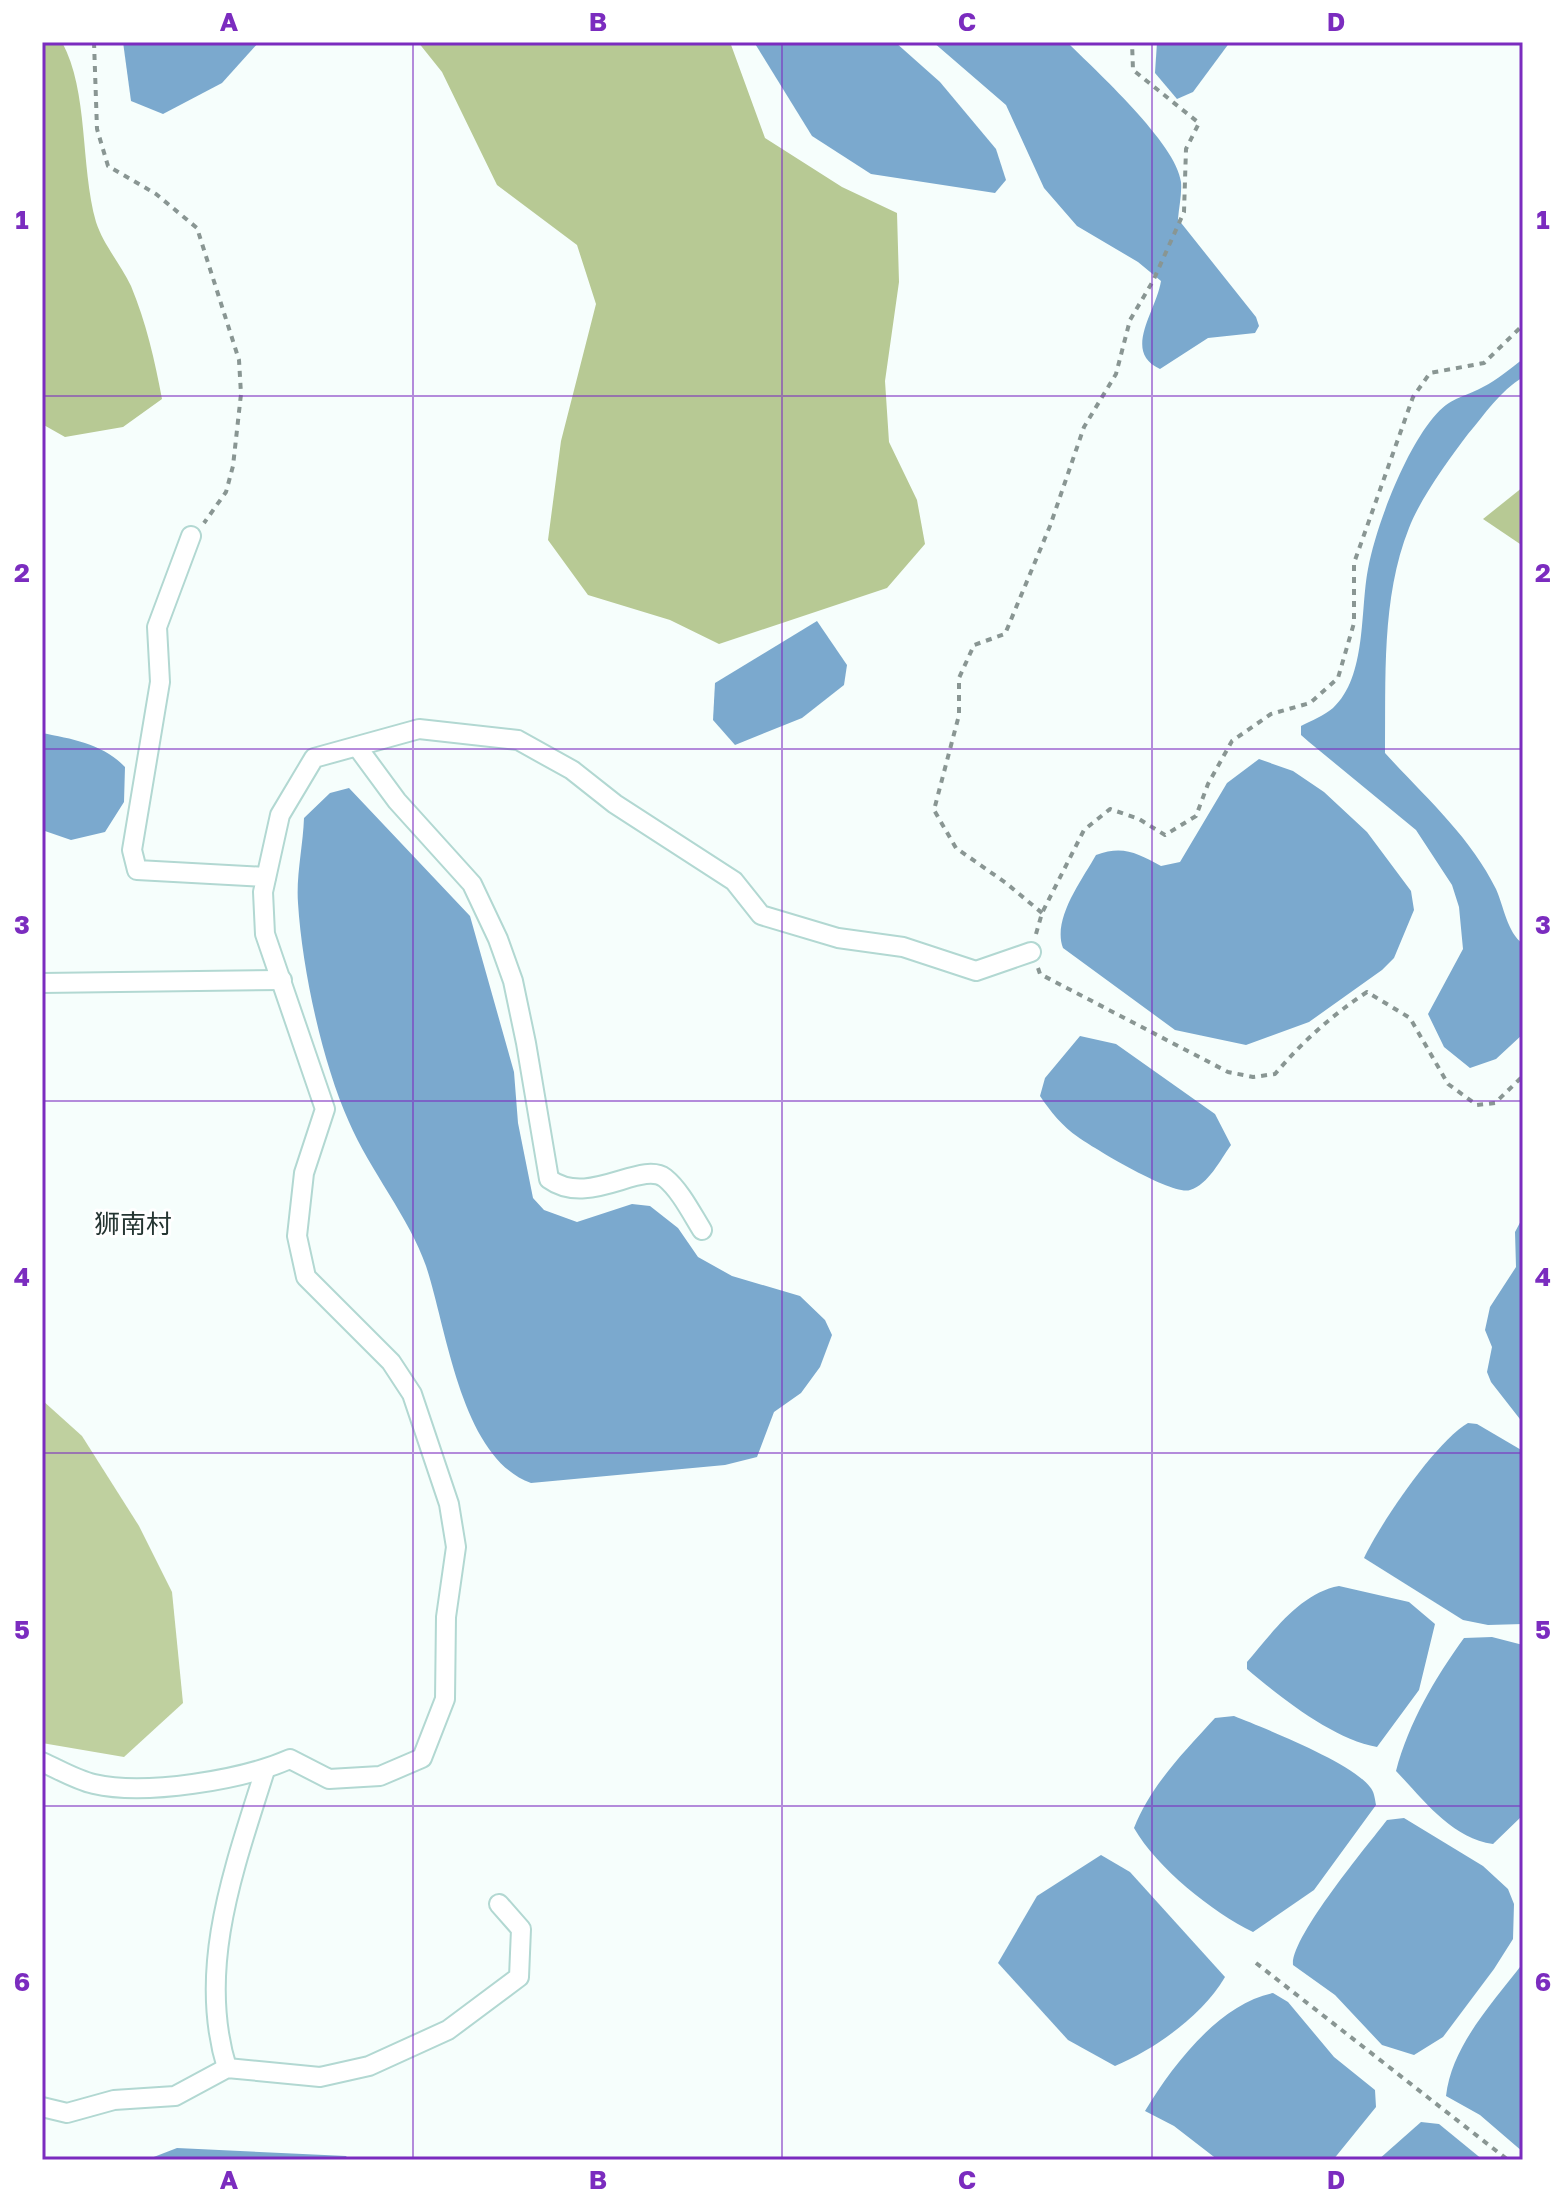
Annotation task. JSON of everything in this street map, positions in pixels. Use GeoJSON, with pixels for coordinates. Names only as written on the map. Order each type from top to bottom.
{"type":"FeatureCollection","features":[{"type":"Feature","properties":{"kind":"street"},"geometry":{"type":"LineString","coordinates":[[191,536],[157,627],[160,682],[132,850],[137,870],[266,877]]}},
{"type":"Feature","properties":{"kind":"street"},"geometry":{"type":"LineString","coordinates":[[42,1762],[94,1784],[174,1787],[265,1770],[290,1759],[329,1779],[380,1776],[422,1758],[445,1699],[446,1617],[456,1547],[449,1504],[412,1394],[391,1362],[306,1277],[297,1236],[302,1189],[325,1109],[265,934],[263,892],[280,815],[314,758],[419,729],[518,740],[572,770],[615,804],[734,881],[761,915],[838,938],[903,947],[976,971],[1031,952]]}},
{"type":"Feature","properties":{"kind":"street"},"geometry":{"type":"LineString","coordinates":[[358,748],[397,801],[472,884],[498,939],[516,997],[549,1179],[562,1188],[582,1190],[652,1173],[664,1177],[702,1230]]}},
{"type":"Feature","properties":{"kind":"street"},"geometry":{"type":"LineString","coordinates":[[42,983],[282,980]]}},
{"type":"Feature","properties":{"kind":"street"},"geometry":{"type":"LineString","coordinates":[[227,2068],[216,2034],[215,1968],[230,1883],[265,1770]]}},
{"type":"Feature","properties":{"kind":"street"},"geometry":{"type":"LineString","coordinates":[[42,2107],[67,2113],[114,2100],[175,2096],[227,2068],[320,2077],[369,2066],[448,2030],[519,1977],[521,1929],[499,1904]]}},
{"type":"Feature","properties":{"kind":"path"},"geometry":{"type":"LineString","coordinates":[[94,42],[97,129],[108,166],[156,194],[197,228],[239,360],[241,394],[230,479],[226,492],[210,516],[191,536]]}},
{"type":"Feature","properties":{"kind":"path"},"geometry":{"type":"LineString","coordinates":[[1042,913],[956,848],[934,810],[959,715],[959,678],[974,645],[1005,634],[1050,526],[1084,427],[1116,374],[1130,320],[1153,281],[1184,212],[1186,149],[1199,123],[1133,70],[1132,42]]}},
{"type":"Feature","properties":{"kind":"path"},"geometry":{"type":"LineString","coordinates":[[1523,325],[1484,363],[1430,373],[1413,397],[1354,563],[1354,623],[1338,678],[1310,703],[1271,714],[1232,741],[1208,784],[1196,816],[1165,835],[1139,819],[1110,809],[1084,830],[1042,913],[1031,952],[1040,974],[1228,1072],[1253,1077],[1275,1074],[1298,1046],[1332,1015],[1367,992],[1410,1018],[1448,1084],[1477,1105],[1495,1103],[1523,1076]]}},
{"type":"Feature","properties":{"kind":"path"},"geometry":{"type":"LineString","coordinates":[[1256,1963],[1508,2160]]}},
{"type":"Feature","properties":{"kind":"green space"},"geometry":{"type":"Polygon","coordinates":[[[42,42],[62,42],[71,62],[96,222],[136,300],[150,342],[162,399],[123,427],[65,437],[42,424],[42,42]]]}},
{"type":"Feature","properties":{"kind":"green space"},"geometry":{"type":"Polygon","coordinates":[[[418,42],[730,42],[765,138],[842,187],[897,213],[899,282],[885,381],[889,442],[917,500],[925,544],[887,588],[719,644],[670,620],[588,595],[548,540],[561,441],[596,304],[577,245],[497,185],[442,72],[418,42]]]}},
{"type":"Feature","properties":{"kind":"green space"},"geometry":{"type":"Polygon","coordinates":[[[1523,487],[1523,546],[1483,519],[1523,487]]]}},
{"type":"Feature","properties":{"kind":"green space"},"geometry":{"type":"Polygon","coordinates":[[[42,1400],[82,1436],[139,1526],[172,1592],[183,1703],[124,1757],[42,1743],[42,1400]]]}},
{"type":"Feature","properties":{"kind":"water"},"geometry":{"type":"Polygon","coordinates":[[[123,42],[259,42],[222,83],[163,114],[131,101],[123,42]]]}},
{"type":"Feature","properties":{"kind":"water"},"geometry":{"type":"Polygon","coordinates":[[[754,42],[895,42],[940,82],[996,149],[1006,180],[995,193],[871,174],[812,136],[754,42]]]}},
{"type":"Feature","properties":{"kind":"water"},"geometry":{"type":"Polygon","coordinates":[[[933,42],[1067,42],[1133,108],[1165,148],[1181,182],[1178,219],[1256,317],[1259,326],[1255,333],[1208,338],[1160,369],[1149,362],[1142,342],[1161,281],[1138,262],[1077,226],[1044,188],[1006,105],[933,42]]]}},
{"type":"Feature","properties":{"kind":"water"},"geometry":{"type":"Polygon","coordinates":[[[1157,42],[1230,42],[1193,92],[1177,99],[1155,73],[1157,42]]]}},
{"type":"Feature","properties":{"kind":"water"},"geometry":{"type":"Polygon","coordinates":[[[1523,359],[1523,377],[1500,396],[1468,434],[1420,505],[1400,555],[1389,611],[1385,753],[1473,851],[1496,889],[1513,933],[1523,944],[1523,1034],[1496,1059],[1470,1068],[1444,1047],[1428,1014],[1463,949],[1459,907],[1452,885],[1416,830],[1301,735],[1301,726],[1333,708],[1352,679],[1372,552],[1392,493],[1419,437],[1448,403],[1488,384],[1523,359]]]}},
{"type":"Feature","properties":{"kind":"water"},"geometry":{"type":"Polygon","coordinates":[[[817,621],[847,665],[844,685],[802,718],[735,745],[713,720],[715,683],[817,621]]]}},
{"type":"Feature","properties":{"kind":"water"},"geometry":{"type":"Polygon","coordinates":[[[42,733],[97,748],[125,767],[124,802],[105,832],[71,840],[42,830],[42,733]]]}},
{"type":"Feature","properties":{"kind":"water"},"geometry":{"type":"Polygon","coordinates":[[[1259,759],[1293,771],[1324,792],[1367,832],[1411,891],[1414,910],[1394,958],[1382,970],[1309,1022],[1246,1045],[1175,1030],[1063,948],[1061,937],[1070,900],[1096,855],[1122,851],[1137,854],[1161,866],[1180,862],[1227,783],[1259,759]]]}},
{"type":"Feature","properties":{"kind":"water"},"geometry":{"type":"Polygon","coordinates":[[[349,788],[470,916],[514,1072],[518,1123],[533,1198],[544,1210],[577,1222],[632,1204],[650,1206],[678,1228],[698,1257],[732,1276],[800,1296],[825,1320],[832,1335],[820,1367],[801,1393],[774,1412],[757,1457],[725,1465],[531,1483],[507,1469],[488,1447],[460,1389],[419,1248],[349,1122],[330,1072],[315,1014],[298,903],[304,818],[330,793],[349,788]]]}},
{"type":"Feature","properties":{"kind":"water"},"geometry":{"type":"Polygon","coordinates":[[[1080,1036],[1116,1044],[1215,1114],[1231,1145],[1203,1183],[1190,1190],[1181,1190],[1152,1179],[1078,1137],[1052,1113],[1040,1096],[1045,1078],[1080,1036]]]}},
{"type":"Feature","properties":{"kind":"water"},"geometry":{"type":"Polygon","coordinates":[[[1523,1217],[1523,1423],[1491,1382],[1487,1372],[1492,1347],[1485,1330],[1490,1307],[1516,1267],[1515,1232],[1523,1217]]]}},
{"type":"Feature","properties":{"kind":"water"},"geometry":{"type":"Polygon","coordinates":[[[1468,1423],[1477,1424],[1523,1451],[1523,1624],[1488,1625],[1463,1620],[1364,1558],[1382,1525],[1425,1465],[1468,1423]]]}},
{"type":"Feature","properties":{"kind":"water"},"geometry":{"type":"Polygon","coordinates":[[[1339,1586],[1409,1602],[1435,1624],[1419,1690],[1377,1747],[1360,1743],[1325,1726],[1247,1669],[1247,1662],[1299,1605],[1339,1586]]]}},
{"type":"Feature","properties":{"kind":"water"},"geometry":{"type":"Polygon","coordinates":[[[1492,1637],[1523,1645],[1523,1815],[1493,1844],[1451,1826],[1396,1771],[1424,1701],[1464,1638],[1492,1637]]]}},
{"type":"Feature","properties":{"kind":"water"},"geometry":{"type":"Polygon","coordinates":[[[1234,1716],[1345,1767],[1370,1787],[1376,1805],[1314,1890],[1253,1932],[1220,1913],[1187,1888],[1157,1858],[1134,1828],[1149,1797],[1192,1743],[1215,1718],[1234,1716]]]}},
{"type":"Feature","properties":{"kind":"water"},"geometry":{"type":"Polygon","coordinates":[[[1404,1818],[1483,1866],[1508,1889],[1514,1904],[1513,1939],[1494,1969],[1443,2037],[1414,2055],[1382,2045],[1335,1995],[1293,1965],[1295,1952],[1316,1914],[1348,1870],[1387,1820],[1404,1818]]]}},
{"type":"Feature","properties":{"kind":"water"},"geometry":{"type":"Polygon","coordinates":[[[1101,1855],[1130,1872],[1225,1977],[1191,2018],[1146,2050],[1115,2066],[1068,2040],[998,1963],[1037,1896],[1101,1855]]]}},
{"type":"Feature","properties":{"kind":"water"},"geometry":{"type":"Polygon","coordinates":[[[1523,1963],[1523,2152],[1480,2115],[1446,2096],[1456,2059],[1465,2042],[1523,1963]]]}},
{"type":"Feature","properties":{"kind":"water"},"geometry":{"type":"Polygon","coordinates":[[[1273,1993],[1288,2002],[1334,2057],[1375,2090],[1376,2107],[1333,2160],[1218,2160],[1174,2126],[1145,2111],[1183,2057],[1216,2023],[1253,1999],[1273,1993]]]}},
{"type":"Feature","properties":{"kind":"water"},"geometry":{"type":"Polygon","coordinates":[[[1421,2122],[1439,2124],[1483,2160],[1378,2160],[1421,2122]]]}},
{"type":"Feature","properties":{"kind":"water"},"geometry":{"type":"Polygon","coordinates":[[[177,2148],[346,2156],[349,2160],[146,2160],[177,2148]]]}},
{"type":"Feature","properties":{"kind":"district","name":"狮南村"},"geometry":{"type":"Point","coordinates":[133,1224]}}]}
